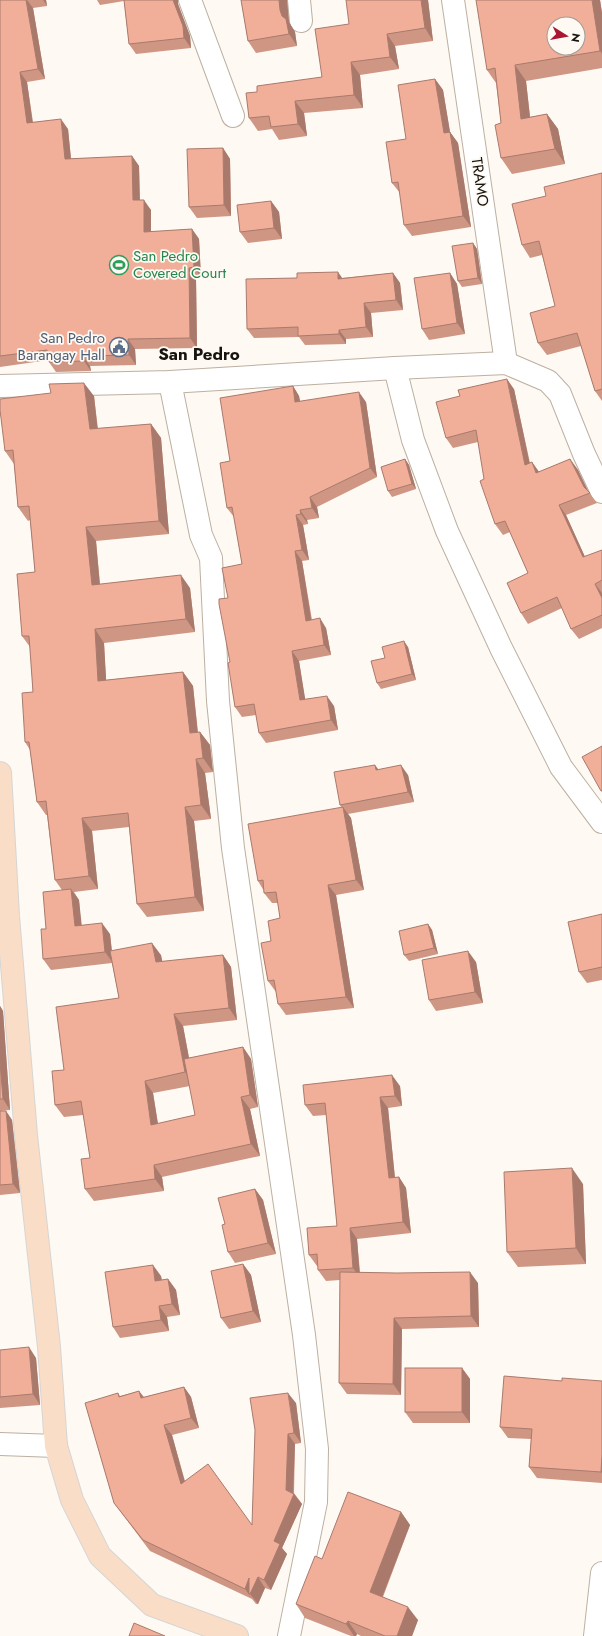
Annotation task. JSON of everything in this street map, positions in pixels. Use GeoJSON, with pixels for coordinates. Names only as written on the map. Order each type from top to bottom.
{"type":"FeatureCollection","features":[{"type":"Feature","properties":{"kind":"main road"},"geometry":{"type":"LineString","coordinates":[[0,773],[8,916],[26,1135],[49,1347],[56,1446],[72,1500],[100,1556],[152,1605],[237,1636]]}},
{"type":"Feature","properties":{"kind":"street"},"geometry":{"type":"LineString","coordinates":[[190,0],[233,116]]}},
{"type":"Feature","properties":{"kind":"street","name":"TRAMO"},"geometry":{"type":"LineString","coordinates":[[453,0],[506,364]]}},
{"type":"Feature","properties":{"kind":"street"},"geometry":{"type":"LineString","coordinates":[[0,386],[170,382],[395,368],[506,364],[548,381],[560,394],[584,454],[602,492]]}},
{"type":"Feature","properties":{"kind":"street"},"geometry":{"type":"LineString","coordinates":[[395,368],[413,440],[457,552],[501,648],[561,767],[602,822]]}},
{"type":"Feature","properties":{"kind":"street"},"geometry":{"type":"LineString","coordinates":[[170,382],[201,535],[211,558],[218,702],[233,848],[304,1335],[317,1449],[316,1502],[289,1636]]}},
{"type":"Feature","properties":{"kind":"street"},"geometry":{"type":"LineString","coordinates":[[0,1444],[56,1446]]}},
{"type":"Feature","properties":{"kind":"street"},"geometry":{"type":"LineString","coordinates":[[595,1636],[602,1573]]}},
{"type":"Feature","properties":{"kind":"building"},"geometry":{"type":"Polygon","coordinates":[[[0,0],[26,0],[38,69],[20,72],[27,123],[61,119],[65,159],[132,156],[133,200],[144,200],[144,232],[192,229],[194,267],[189,268],[190,338],[128,339],[129,355],[83,356],[84,361],[49,362],[47,350],[0,356],[0,0]]]}},
{"type":"Feature","properties":{"kind":"building"},"geometry":{"type":"Polygon","coordinates":[[[124,0],[173,0],[183,26],[184,38],[129,44],[124,0]]]}},
{"type":"Feature","properties":{"kind":"building"},"geometry":{"type":"Polygon","coordinates":[[[241,0],[279,0],[280,10],[282,16],[286,19],[289,34],[248,41],[241,0]]]}},
{"type":"Feature","properties":{"kind":"building"},"geometry":{"type":"Polygon","coordinates":[[[346,0],[421,0],[425,28],[387,34],[390,57],[351,62],[354,95],[295,101],[298,124],[271,127],[269,116],[249,118],[246,93],[257,92],[257,86],[322,77],[315,29],[349,24],[346,0]]]}},
{"type":"Feature","properties":{"kind":"building"},"geometry":{"type":"Polygon","coordinates":[[[476,0],[592,0],[600,51],[586,53],[586,16],[546,16],[546,56],[570,56],[515,65],[521,119],[547,114],[555,149],[501,158],[495,125],[501,123],[495,68],[487,70],[476,0]]]}},
{"type":"Feature","properties":{"kind":"building"},"geometry":{"type":"Polygon","coordinates":[[[435,79],[444,133],[450,132],[463,216],[404,225],[398,182],[392,183],[386,142],[406,139],[398,85],[435,79]]]}},
{"type":"Feature","properties":{"kind":"building"},"geometry":{"type":"Polygon","coordinates":[[[223,148],[224,205],[189,207],[187,149],[223,148]]]}},
{"type":"Feature","properties":{"kind":"building"},"geometry":{"type":"Polygon","coordinates":[[[602,173],[602,389],[595,391],[577,333],[538,343],[530,313],[555,306],[539,241],[522,245],[512,204],[546,196],[544,187],[602,173]]]}},
{"type":"Feature","properties":{"kind":"building"},"geometry":{"type":"Polygon","coordinates":[[[271,201],[274,228],[240,232],[237,205],[271,201]]]}},
{"type":"Feature","properties":{"kind":"building"},"geometry":{"type":"Polygon","coordinates":[[[473,243],[478,278],[458,281],[452,246],[473,243]]]}},
{"type":"Feature","properties":{"kind":"building"},"geometry":{"type":"Polygon","coordinates":[[[338,272],[338,279],[393,273],[396,300],[364,303],[366,327],[339,330],[339,334],[298,336],[298,327],[247,329],[246,279],[297,278],[297,273],[338,272]]]}},
{"type":"Feature","properties":{"kind":"building"},"geometry":{"type":"Polygon","coordinates":[[[450,273],[457,323],[422,329],[414,278],[450,273]]]}},
{"type":"Feature","properties":{"kind":"building"},"geometry":{"type":"Polygon","coordinates":[[[507,379],[525,465],[532,462],[536,473],[570,459],[584,487],[590,493],[559,505],[583,557],[602,550],[602,580],[595,584],[602,598],[602,615],[571,629],[557,597],[521,613],[507,583],[528,573],[505,521],[495,524],[480,481],[484,479],[476,430],[446,438],[436,402],[460,396],[458,390],[507,379]]]}},
{"type":"Feature","properties":{"kind":"building"},"geometry":{"type":"Polygon","coordinates":[[[84,383],[90,429],[151,424],[159,521],[86,527],[92,585],[181,575],[186,619],[95,629],[98,681],[183,672],[190,733],[200,732],[203,758],[196,759],[201,805],[185,807],[195,897],[137,904],[128,813],[82,818],[89,876],[55,880],[46,801],[37,802],[29,742],[25,742],[22,693],[33,692],[29,636],[22,636],[17,574],[35,572],[29,506],[18,507],[13,450],[5,451],[0,399],[51,393],[49,384],[84,383]]]}},
{"type":"Feature","properties":{"kind":"building"},"geometry":{"type":"Polygon","coordinates":[[[293,386],[295,402],[359,392],[370,468],[310,497],[312,508],[300,510],[301,514],[296,515],[302,550],[295,551],[306,621],[320,618],[324,645],[292,651],[300,700],[327,696],[331,720],[259,733],[254,704],[235,707],[228,663],[230,662],[219,604],[219,599],[228,598],[222,568],[242,564],[232,507],[227,508],[220,463],[230,461],[220,398],[293,386]]]}},
{"type":"Feature","properties":{"kind":"building"},"geometry":{"type":"Polygon","coordinates":[[[405,459],[412,484],[388,491],[381,467],[405,459]]]}},
{"type":"Feature","properties":{"kind":"building"},"geometry":{"type":"Polygon","coordinates":[[[404,641],[412,674],[377,683],[371,661],[385,658],[382,647],[404,641]]]}},
{"type":"Feature","properties":{"kind":"building"},"geometry":{"type":"Polygon","coordinates":[[[602,746],[602,791],[601,791],[582,757],[602,746]]]}},
{"type":"Feature","properties":{"kind":"building"},"geometry":{"type":"Polygon","coordinates":[[[375,765],[376,770],[401,765],[408,792],[340,805],[334,772],[375,765]]]}},
{"type":"Feature","properties":{"kind":"building"},"geometry":{"type":"Polygon","coordinates":[[[343,807],[356,880],[328,885],[346,997],[278,1004],[274,980],[268,981],[261,943],[271,941],[268,921],[280,918],[276,892],[264,893],[263,880],[258,881],[248,824],[343,807]]]}},
{"type":"Feature","properties":{"kind":"building"},"geometry":{"type":"Polygon","coordinates":[[[71,889],[75,926],[102,923],[105,952],[43,959],[41,929],[46,929],[43,892],[71,889]]]}},
{"type":"Feature","properties":{"kind":"building"},"geometry":{"type":"Polygon","coordinates":[[[602,914],[602,967],[579,972],[568,922],[602,914]]]}},
{"type":"Feature","properties":{"kind":"building"},"geometry":{"type":"Polygon","coordinates":[[[428,924],[434,948],[404,955],[399,931],[428,924]]]}},
{"type":"Feature","properties":{"kind":"building"},"geometry":{"type":"Polygon","coordinates":[[[152,943],[156,962],[223,955],[229,1008],[174,1014],[185,1072],[145,1081],[151,1125],[195,1115],[184,1059],[243,1047],[250,1095],[241,1097],[251,1144],[154,1165],[155,1179],[85,1189],[81,1159],[90,1158],[81,1101],[55,1105],[52,1071],[64,1070],[56,1007],[119,998],[110,951],[152,943]]]}},
{"type":"Feature","properties":{"kind":"building"},"geometry":{"type":"Polygon","coordinates":[[[468,951],[475,992],[429,1000],[422,960],[468,951]]]}},
{"type":"Feature","properties":{"kind":"building"},"geometry":{"type":"Polygon","coordinates":[[[0,1062],[3,1099],[0,1099],[0,1062]]]}},
{"type":"Feature","properties":{"kind":"building"},"geometry":{"type":"Polygon","coordinates":[[[392,1075],[395,1096],[380,1097],[389,1178],[399,1177],[403,1222],[350,1228],[353,1268],[318,1270],[317,1254],[309,1255],[307,1228],[337,1226],[325,1103],[305,1105],[303,1085],[392,1075]]]}},
{"type":"Feature","properties":{"kind":"building"},"geometry":{"type":"Polygon","coordinates":[[[0,1111],[6,1111],[13,1184],[0,1185],[0,1111]]]}},
{"type":"Feature","properties":{"kind":"building"},"geometry":{"type":"Polygon","coordinates":[[[572,1168],[576,1248],[507,1252],[504,1172],[572,1168]]]}},
{"type":"Feature","properties":{"kind":"building"},"geometry":{"type":"Polygon","coordinates":[[[255,1189],[268,1243],[228,1252],[222,1225],[225,1224],[218,1198],[255,1189]]]}},
{"type":"Feature","properties":{"kind":"building"},"geometry":{"type":"Polygon","coordinates":[[[243,1264],[253,1311],[221,1318],[211,1271],[243,1264]]]}},
{"type":"Feature","properties":{"kind":"building"},"geometry":{"type":"Polygon","coordinates":[[[153,1265],[155,1281],[168,1279],[172,1304],[159,1306],[161,1320],[113,1327],[105,1272],[153,1265]]]}},
{"type":"Feature","properties":{"kind":"building"},"geometry":{"type":"Polygon","coordinates":[[[340,1272],[470,1272],[471,1316],[394,1318],[393,1384],[339,1383],[340,1272]]]}},
{"type":"Feature","properties":{"kind":"building"},"geometry":{"type":"Polygon","coordinates":[[[29,1347],[33,1394],[0,1397],[0,1350],[29,1347]]]}},
{"type":"Feature","properties":{"kind":"building"},"geometry":{"type":"Polygon","coordinates":[[[405,1368],[462,1368],[462,1412],[405,1412],[405,1368]]]}},
{"type":"Feature","properties":{"kind":"building"},"geometry":{"type":"Polygon","coordinates":[[[504,1376],[562,1381],[562,1378],[602,1381],[601,1472],[529,1467],[532,1429],[500,1427],[504,1376]]]}},
{"type":"Feature","properties":{"kind":"building"},"geometry":{"type":"Polygon","coordinates":[[[184,1387],[191,1418],[164,1425],[181,1484],[208,1464],[252,1525],[255,1430],[250,1398],[288,1393],[294,1433],[288,1434],[286,1490],[294,1494],[274,1541],[280,1544],[264,1580],[258,1577],[250,1594],[249,1578],[245,1589],[143,1540],[114,1503],[85,1403],[118,1393],[119,1397],[139,1391],[141,1398],[184,1387]]]}},
{"type":"Feature","properties":{"kind":"building"},"geometry":{"type":"Polygon","coordinates":[[[348,1492],[401,1512],[370,1592],[408,1607],[397,1636],[385,1636],[348,1621],[346,1624],[296,1604],[315,1556],[322,1559],[348,1492]]]}},
{"type":"Feature","properties":{"kind":"building"},"geometry":{"type":"Polygon","coordinates":[[[134,1623],[165,1636],[129,1636],[134,1623]]]}},
{"type":"Feature","properties":{"kind":"place","name":"San Pedro Covered Court"},"geometry":{"type":"Point","coordinates":[119,265]}},
{"type":"Feature","properties":{"kind":"place","name":"San Pedro Barangay Hall"},"geometry":{"type":"Point","coordinates":[119,347]}},
{"type":"Feature","properties":{"kind":"district","name":"San Pedro"},"geometry":{"type":"Point","coordinates":[199,354]}}]}
